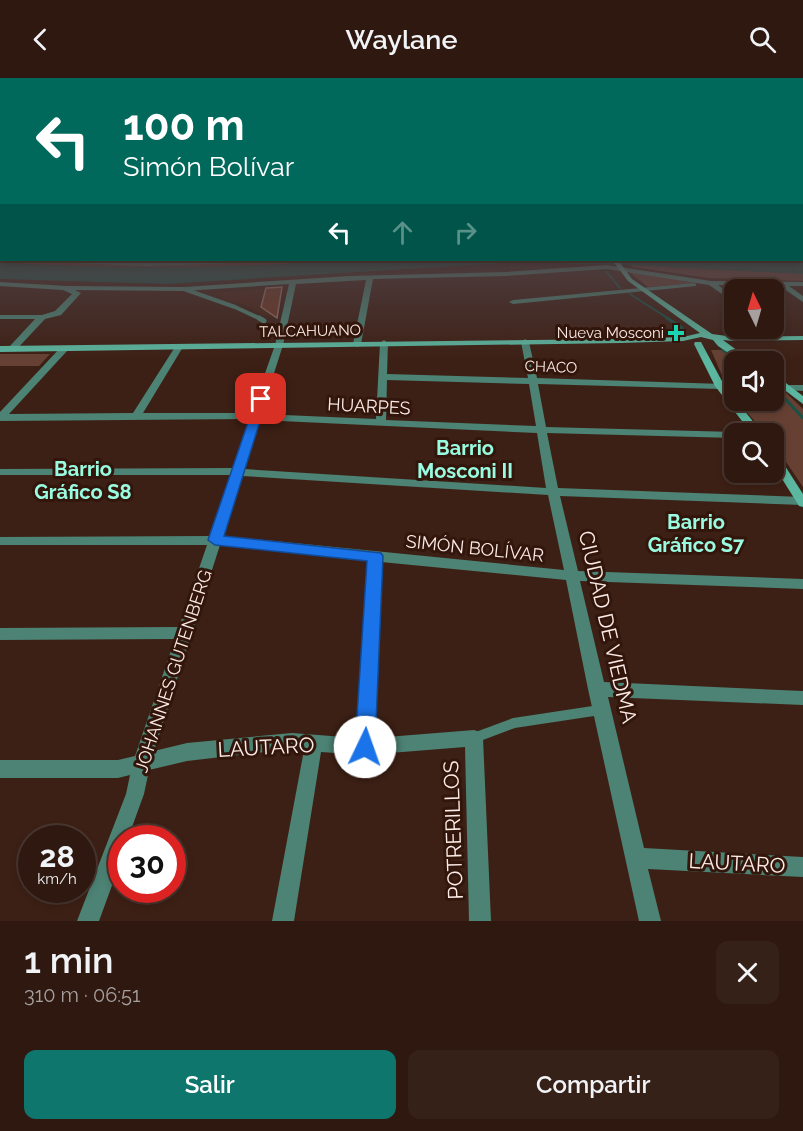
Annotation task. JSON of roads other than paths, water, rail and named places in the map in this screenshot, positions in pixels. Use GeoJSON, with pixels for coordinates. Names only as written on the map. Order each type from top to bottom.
{"type":"FeatureCollection","features":[{"type":"Feature","properties":{"kind":"street"},"geometry":{"type":"LineString","coordinates":[[0,285],[184,289],[303,281]]}},
{"type":"Feature","properties":{"kind":"street"},"geometry":{"type":"LineString","coordinates":[[357,344],[369,281]]}},
{"type":"Feature","properties":{"kind":"street"},"geometry":{"type":"LineString","coordinates":[[626,281],[633,290],[691,329],[720,386],[749,423]]}},
{"type":"Feature","properties":{"kind":"street"},"geometry":{"type":"LineString","coordinates":[[632,281],[732,351]]}},
{"type":"Feature","properties":{"kind":"street"},"geometry":{"type":"LineString","coordinates":[[698,281],[711,284],[724,293]]}},
{"type":"Feature","properties":{"kind":"street","name":"JOHANNES GUTENBERG"},"geometry":{"type":"LineString","coordinates":[[88,921],[135,794],[141,765],[256,417],[279,345],[293,282]]}},
{"type":"Feature","properties":{"kind":"street"},"geometry":{"type":"LineString","coordinates":[[784,283],[803,284]]}},
{"type":"Feature","properties":{"kind":"street"},"geometry":{"type":"LineString","coordinates":[[513,302],[724,284]]}},
{"type":"Feature","properties":{"kind":"street"},"geometry":{"type":"LineString","coordinates":[[0,285],[76,291],[58,313],[42,317],[0,317]]}},
{"type":"Feature","properties":{"kind":"street"},"geometry":{"type":"LineString","coordinates":[[784,285],[803,300]]}},
{"type":"Feature","properties":{"kind":"street"},"geometry":{"type":"LineString","coordinates":[[12,349],[42,317]]}},
{"type":"Feature","properties":{"kind":"street"},"geometry":{"type":"LineString","coordinates":[[695,340],[711,336],[724,338]]}},
{"type":"Feature","properties":{"kind":"street"},"geometry":{"type":"LineString","coordinates":[[784,338],[803,338]]}},
{"type":"Feature","properties":{"kind":"street"},"geometry":{"type":"LineString","coordinates":[[695,340],[712,347],[734,339]]}},
{"type":"Feature","properties":{"kind":"street","name":"TALCAHUANO"},"geometry":{"type":"LineString","coordinates":[[0,350],[695,340]]}},
{"type":"Feature","properties":{"kind":"street","name":"CIUDAD DE VIEDMA"},"geometry":{"type":"LineString","coordinates":[[525,342],[541,416],[540,430],[596,689],[650,921]]}},
{"type":"Feature","properties":{"kind":"street"},"geometry":{"type":"LineString","coordinates":[[381,423],[384,343]]}},
{"type":"Feature","properties":{"kind":"street"},"geometry":{"type":"LineString","coordinates":[[136,417],[179,347]]}},
{"type":"Feature","properties":{"kind":"street"},"geometry":{"type":"LineString","coordinates":[[0,417],[64,349]]}},
{"type":"Feature","properties":{"kind":"street","name":"CHACO"},"geometry":{"type":"LineString","coordinates":[[382,376],[720,386]]}},
{"type":"Feature","properties":{"kind":"street"},"geometry":{"type":"LineString","coordinates":[[784,384],[803,401]]}},
{"type":"Feature","properties":{"kind":"street"},"geometry":{"type":"LineString","coordinates":[[790,388],[803,388]]}},
{"type":"Feature","properties":{"kind":"street","name":"HUARPES"},"geometry":{"type":"LineString","coordinates":[[0,417],[256,417],[540,430],[724,435]]}},
{"type":"Feature","properties":{"kind":"street"},"geometry":{"type":"LineString","coordinates":[[0,472],[238,472],[554,492],[802,502]]}},
{"type":"Feature","properties":{"kind":"street"},"geometry":{"type":"LineString","coordinates":[[784,473],[802,502]]}},
{"type":"Feature","properties":{"kind":"street","name":"SIMÓN BOLÍVAR"},"geometry":{"type":"LineString","coordinates":[[0,541],[215,540],[572,576],[803,584]]}},
{"type":"Feature","properties":{"kind":"street"},"geometry":{"type":"LineString","coordinates":[[365,747],[375,556]]}},
{"type":"Feature","properties":{"kind":"street"},"geometry":{"type":"LineString","coordinates":[[0,634],[185,633]]}},
{"type":"Feature","properties":{"kind":"street"},"geometry":{"type":"LineString","coordinates":[[596,689],[803,698]]}},
{"type":"Feature","properties":{"kind":"street","name":"LAUTARO"},"geometry":{"type":"LineString","coordinates":[[0,769],[118,769],[187,752],[292,741],[365,747],[474,738]]}},
{"type":"Feature","properties":{"kind":"street","name":"POTRERILLOS"},"geometry":{"type":"LineString","coordinates":[[474,738],[480,921]]}},
{"type":"Feature","properties":{"kind":"street"},"geometry":{"type":"LineString","coordinates":[[283,921],[314,742]]}},
{"type":"Feature","properties":{"kind":"street","name":"LAUTARO"},"geometry":{"type":"LineString","coordinates":[[635,858],[803,867]]}},
{"type":"Feature","properties":{"kind":"lane"},"geometry":{"type":"LineString","coordinates":[[184,289],[201,297],[247,310],[264,321]]}},
{"type":"Feature","properties":{"kind":"lane","name":"LAUTARO"},"geometry":{"type":"LineString","coordinates":[[474,738],[514,723],[602,710]]}},
{"type":"Feature","properties":{"kind":"water"},"geometry":{"type":"Polygon","coordinates":[[[79,281],[210,281],[168,284],[79,281]]]}},
{"type":"Feature","properties":{"kind":"waterway"},"geometry":{"type":"LineString","coordinates":[[615,281],[620,288]]}},
{"type":"Feature","properties":{"kind":"waterway"},"geometry":{"type":"LineString","coordinates":[[630,294],[669,319]]}},
{"type":"Feature","properties":{"kind":"waterway"},"geometry":{"type":"LineString","coordinates":[[667,318],[682,328]]}},
{"type":"Feature","properties":{"kind":"waterway"},"geometry":{"type":"LineString","coordinates":[[784,398],[803,418]]}},
{"type":"Feature","properties":{"kind":"place","name":"Nueva Mosconi"},"geometry":{"type":"Point","coordinates":[676,333]}},
{"type":"Feature","properties":{"kind":"district","name":"Barrio Mosconi II"},"geometry":{"type":"Point","coordinates":[465,460]}},
{"type":"Feature","properties":{"kind":"district","name":"Barrio Gráfico S8"},"geometry":{"type":"Point","coordinates":[83,480]}},
{"type":"Feature","properties":{"kind":"district","name":"Barrio Gráfico S7"},"geometry":{"type":"Point","coordinates":[696,534]}}]}
